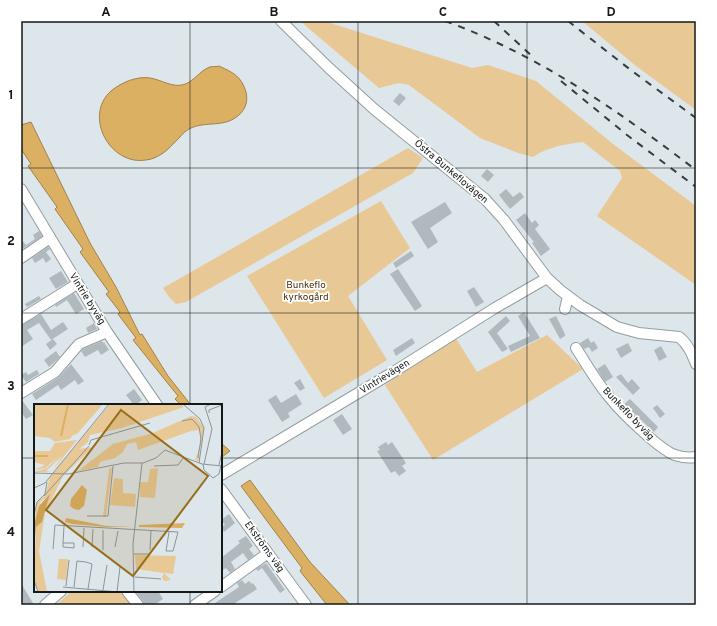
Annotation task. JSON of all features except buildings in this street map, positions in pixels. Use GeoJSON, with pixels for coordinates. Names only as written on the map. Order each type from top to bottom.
{"type":"FeatureCollection","features":[{"type":"Feature","properties":{"kind":"street","name":"Östra Bunkeflovägen"},"geometry":{"type":"LineString","coordinates":[[281,21],[374,109],[485,199],[504,220],[552,284],[617,327],[639,333],[679,337],[684,341],[696,364]]}},
{"type":"Feature","properties":{"kind":"street","name":"Vintrie byväg"},"geometry":{"type":"LineString","coordinates":[[21,189],[77,284],[155,404]]}},
{"type":"Feature","properties":{"kind":"street"},"geometry":{"type":"LineString","coordinates":[[21,258],[50,238]]}},
{"type":"Feature","properties":{"kind":"street","name":"Vintrievägen"},"geometry":{"type":"LineString","coordinates":[[222,474],[395,371],[525,289],[547,278]]}},
{"type":"Feature","properties":{"kind":"street"},"geometry":{"type":"LineString","coordinates":[[21,319],[77,284]]}},
{"type":"Feature","properties":{"kind":"street"},"geometry":{"type":"LineString","coordinates":[[565,309],[568,296]]}},
{"type":"Feature","properties":{"kind":"street"},"geometry":{"type":"LineString","coordinates":[[21,394],[55,372],[79,344],[107,332]]}},
{"type":"Feature","properties":{"kind":"street","name":"Bunkeflo byväg"},"geometry":{"type":"LineString","coordinates":[[576,348],[611,400],[652,439],[665,450],[674,455],[696,457]]}},
{"type":"Feature","properties":{"kind":"street","name":"Ekströms väg"},"geometry":{"type":"LineString","coordinates":[[222,490],[306,605]]}},
{"type":"Feature","properties":{"kind":"street"},"geometry":{"type":"LineString","coordinates":[[222,586],[268,553]]}},
{"type":"Feature","properties":{"kind":"street"},"geometry":{"type":"LineString","coordinates":[[45,605],[60,592]]}},
{"type":"Feature","properties":{"kind":"street"},"geometry":{"type":"LineString","coordinates":[[128,592],[138,605]]}},
{"type":"Feature","properties":{"kind":"street"},"geometry":{"type":"LineString","coordinates":[[195,605],[214,592]]}},
{"type":"Feature","properties":{"kind":"green space"},"geometry":{"type":"Polygon","coordinates":[[[300,21],[324,21],[472,68],[488,65],[536,81],[613,144],[696,206],[696,285],[597,216],[622,178],[620,171],[583,142],[550,148],[533,157],[518,153],[480,138],[409,85],[399,83],[379,88],[300,21]]]}},
{"type":"Feature","properties":{"kind":"green space"},"geometry":{"type":"Polygon","coordinates":[[[582,21],[696,21],[696,110],[636,66],[582,21]]]}},
{"type":"Feature","properties":{"kind":"green space"},"geometry":{"type":"Polygon","coordinates":[[[408,148],[423,158],[413,173],[186,302],[176,304],[163,288],[408,148]]]}},
{"type":"Feature","properties":{"kind":"green space","name":"Bunkeflo kyrkogård"},"geometry":{"type":"Polygon","coordinates":[[[381,201],[410,248],[348,296],[387,360],[324,398],[247,276],[381,201]]]}},
{"type":"Feature","properties":{"kind":"green space"},"geometry":{"type":"Polygon","coordinates":[[[547,335],[583,369],[433,460],[385,385],[455,337],[477,372],[547,335]]]}},
{"type":"Feature","properties":{"kind":"green space"},"geometry":{"type":"Polygon","coordinates":[[[71,592],[123,592],[132,605],[56,605],[71,592]]]}},
{"type":"Feature","properties":{"kind":"shaded area"},"geometry":{"type":"Polygon","coordinates":[[[219,66],[236,76],[242,82],[246,92],[247,101],[245,107],[234,119],[222,123],[195,126],[185,132],[165,152],[154,158],[146,160],[133,160],[121,155],[104,137],[100,125],[100,113],[103,101],[111,91],[120,85],[130,80],[150,78],[174,85],[182,85],[190,82],[206,69],[219,66]]]}},
{"type":"Feature","properties":{"kind":"shaded area"},"geometry":{"type":"Polygon","coordinates":[[[31,122],[90,243],[116,287],[140,335],[142,334],[168,376],[190,404],[180,404],[175,399],[178,396],[133,340],[136,338],[118,314],[120,312],[106,294],[109,292],[80,252],[83,249],[55,209],[57,207],[28,166],[31,164],[21,149],[21,125],[31,122]]]}},
{"type":"Feature","properties":{"kind":"shaded area"},"geometry":{"type":"Polygon","coordinates":[[[222,444],[230,451],[222,457],[222,444]]]}},
{"type":"Feature","properties":{"kind":"shaded area"},"geometry":{"type":"Polygon","coordinates":[[[250,480],[310,562],[350,605],[327,605],[300,571],[302,568],[241,486],[250,480]]]}},
{"type":"Feature","properties":{"kind":"railway"},"geometry":{"type":"LineString","coordinates":[[445,21],[513,50],[576,86],[607,106],[696,170]]}},
{"type":"Feature","properties":{"kind":"railway"},"geometry":{"type":"LineString","coordinates":[[494,21],[535,59]]}},
{"type":"Feature","properties":{"kind":"railway"},"geometry":{"type":"LineString","coordinates":[[568,21],[696,118]]}},
{"type":"Feature","properties":{"kind":"railway"},"geometry":{"type":"LineString","coordinates":[[561,81],[627,135],[696,187]]}}]}
